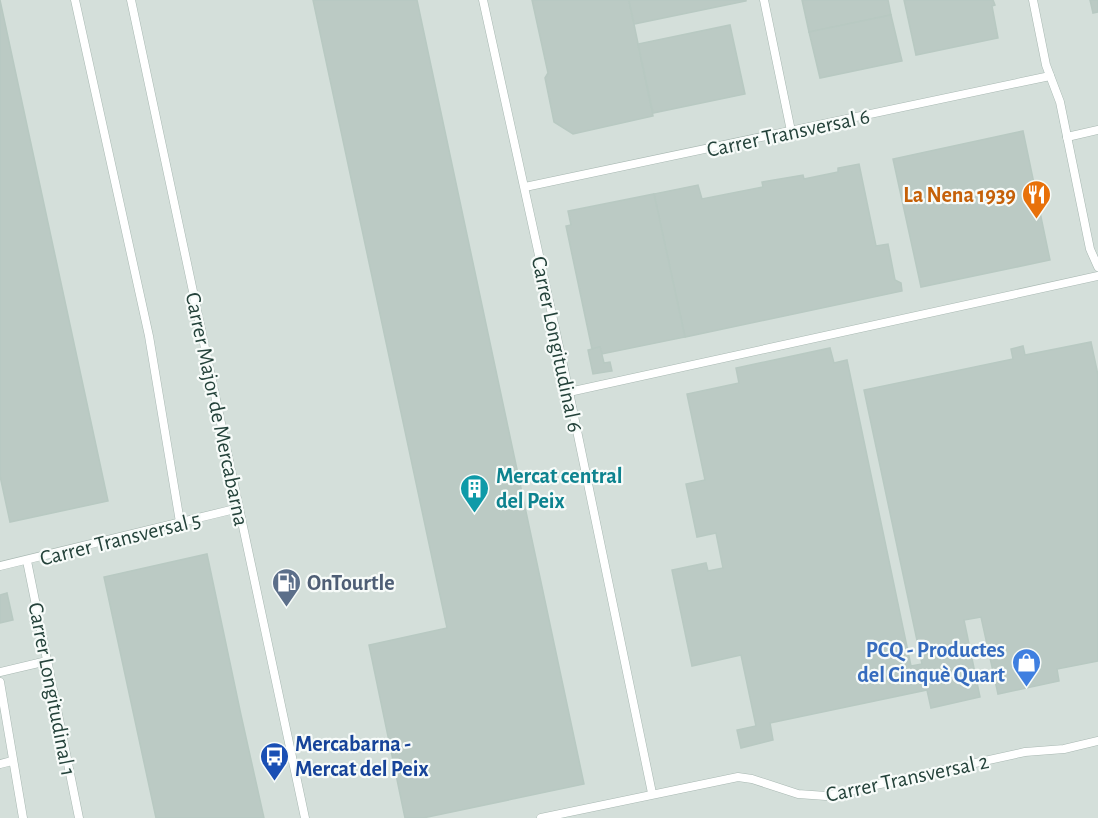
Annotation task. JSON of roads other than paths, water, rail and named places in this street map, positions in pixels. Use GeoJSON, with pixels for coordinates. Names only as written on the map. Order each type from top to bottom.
{"type":"FeatureCollection","features":[{"type":"Feature","properties":{"kind":"lane"},"geometry":{"type":"LineString","coordinates":[[75,0],[149,336],[180,522]]}},
{"type":"Feature","properties":{"kind":"lane","name":"Carrer Major de Mercabarna"},"geometry":{"type":"LineString","coordinates":[[131,0],[305,818]]}},
{"type":"Feature","properties":{"kind":"lane","name":"Carrer Longitudinal 6"},"geometry":{"type":"LineString","coordinates":[[483,0],[569,392],[652,794]]}},
{"type":"Feature","properties":{"kind":"lane"},"geometry":{"type":"LineString","coordinates":[[764,0],[791,131]]}},
{"type":"Feature","properties":{"kind":"lane"},"geometry":{"type":"LineString","coordinates":[[1033,0],[1046,65],[1060,102],[1090,249],[1098,267]]}},
{"type":"Feature","properties":{"kind":"lane","name":"Carrer Transversal 6"},"geometry":{"type":"LineString","coordinates":[[525,187],[1050,76]]}},
{"type":"Feature","properties":{"kind":"lane"},"geometry":{"type":"LineString","coordinates":[[1067,137],[1098,130]]}},
{"type":"Feature","properties":{"kind":"lane"},"geometry":{"type":"LineString","coordinates":[[569,392],[1098,276]]}},
{"type":"Feature","properties":{"kind":"lane","name":"Carrer Transversal 5"},"geometry":{"type":"LineString","coordinates":[[0,566],[239,508]]}},
{"type":"Feature","properties":{"kind":"lane","name":"Carrer Longitudinal 1"},"geometry":{"type":"LineString","coordinates":[[27,561],[79,818]]}},
{"type":"Feature","properties":{"kind":"lane"},"geometry":{"type":"LineString","coordinates":[[0,672],[47,662]]}},
{"type":"Feature","properties":{"kind":"lane"},"geometry":{"type":"LineString","coordinates":[[0,682],[23,818]]}},
{"type":"Feature","properties":{"kind":"lane","name":"Carrer Transversal 2"},"geometry":{"type":"LineString","coordinates":[[542,818],[738,777],[752,778],[798,794],[826,796],[1025,752],[1064,749],[1098,741]]}},
{"type":"Feature","properties":{"kind":"lane"},"geometry":{"type":"LineString","coordinates":[[0,764],[12,761]]}},
{"type":"Feature","properties":{"kind":"place","name":"La Nena 1939"},"geometry":{"type":"Point","coordinates":[1037,220]}},
{"type":"Feature","properties":{"kind":"place","name":"Mercat central del Peix"},"geometry":{"type":"Point","coordinates":[475,514]}},
{"type":"Feature","properties":{"kind":"place","name":"OnTourtle"},"geometry":{"type":"Point","coordinates":[286,608]}},
{"type":"Feature","properties":{"kind":"place","name":"PCQ - Productes del Cinquè Quart"},"geometry":{"type":"Point","coordinates":[1026,688]}},
{"type":"Feature","properties":{"kind":"place","name":"Mercabarna - Mercat del Peix"},"geometry":{"type":"Point","coordinates":[274,782]}}]}
